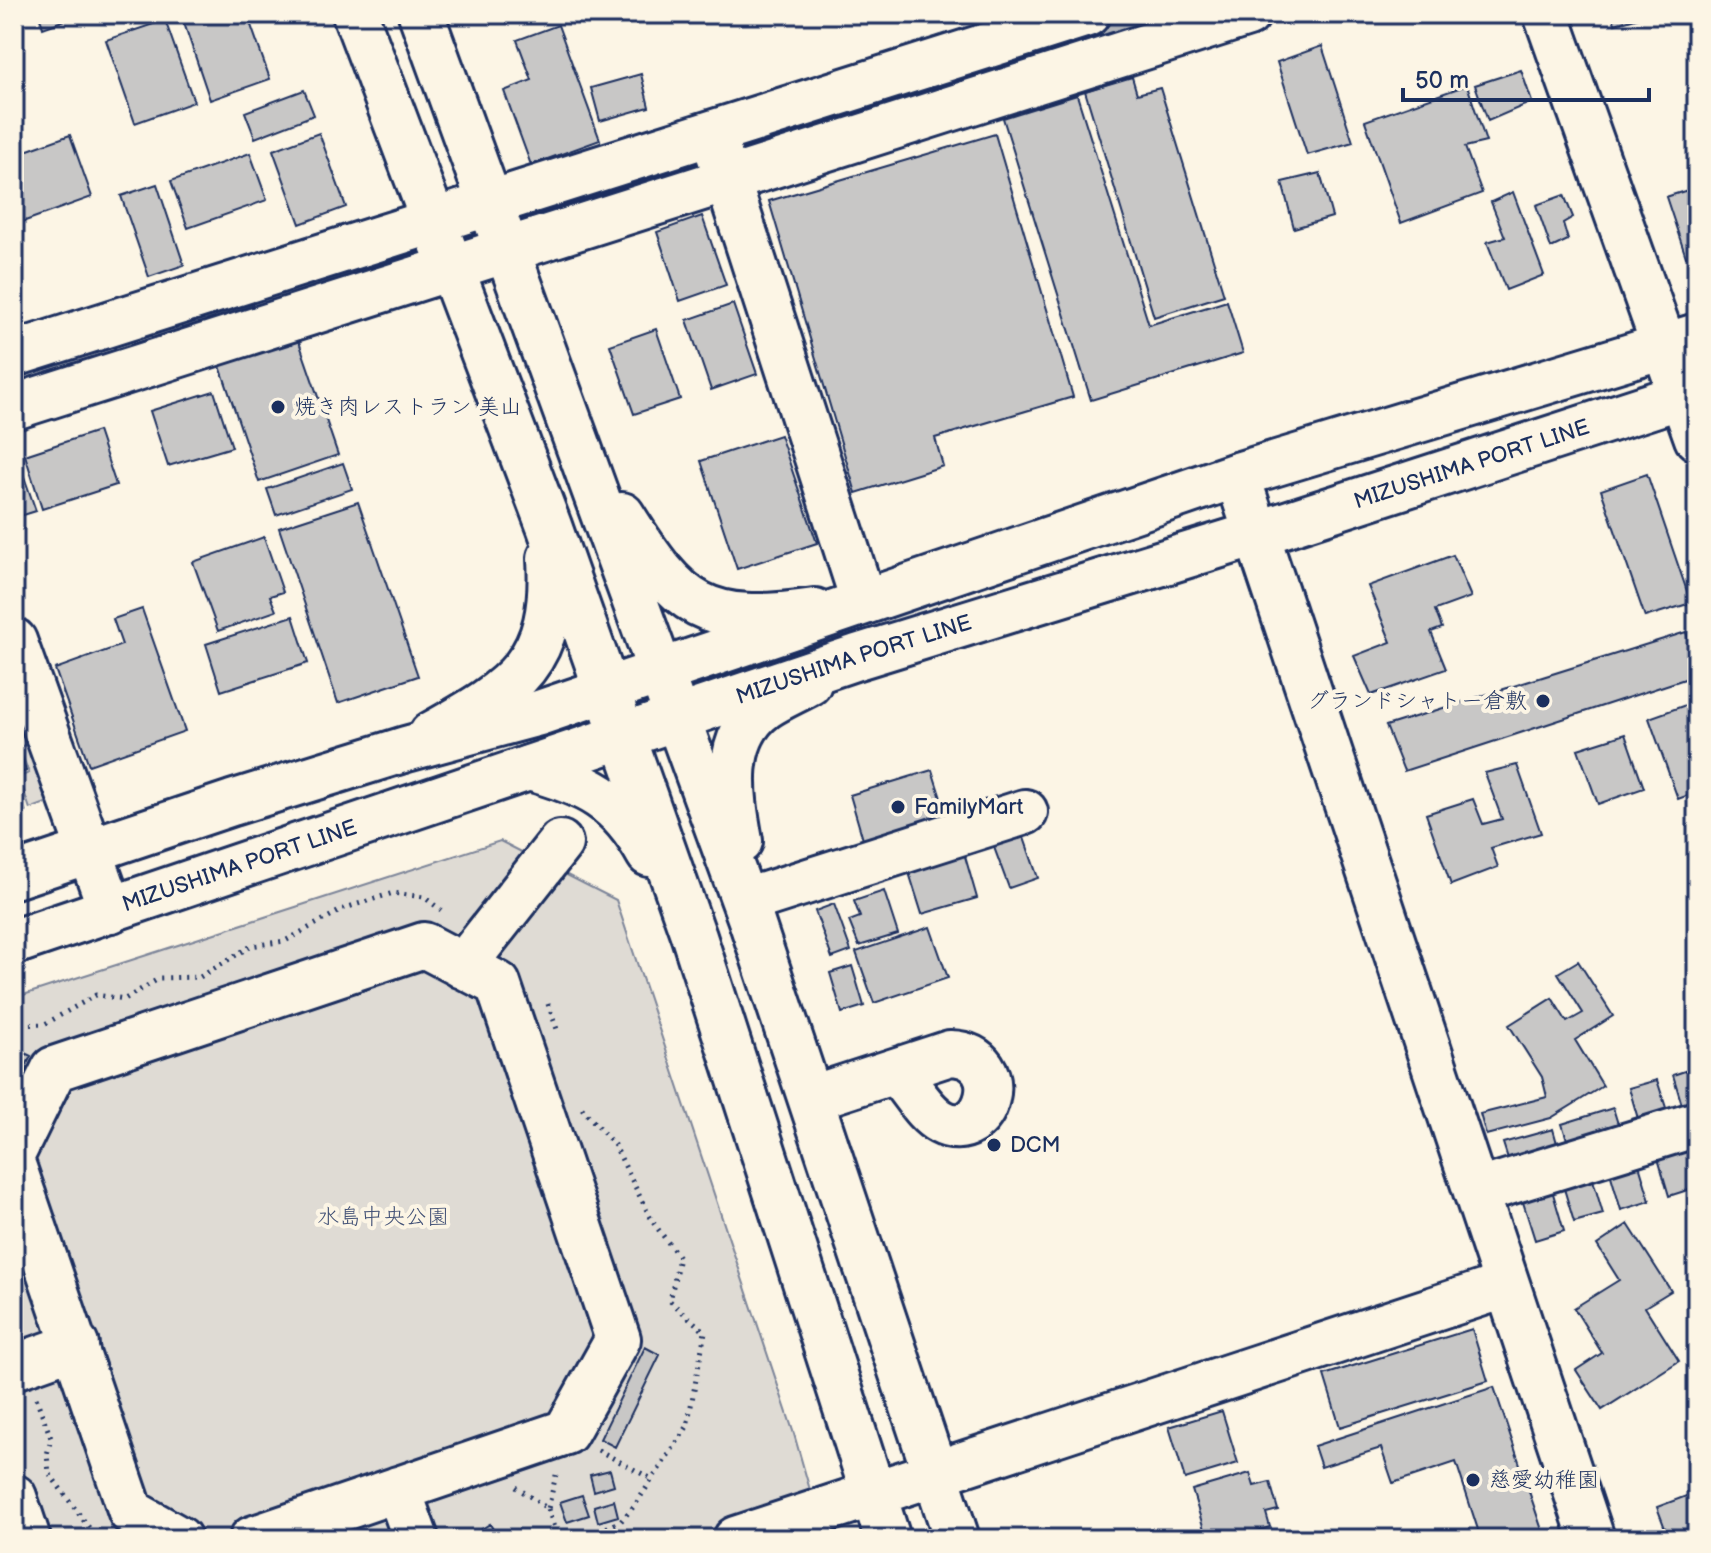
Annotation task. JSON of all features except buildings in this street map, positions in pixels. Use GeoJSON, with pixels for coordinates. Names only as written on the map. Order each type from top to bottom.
{"type":"FeatureCollection","features":[{"type":"Feature","properties":{"kind":"street"},"geometry":{"type":"LineString","coordinates":[[355,14],[549,526],[694,937],[888,1539]]}},
{"type":"Feature","properties":{"kind":"street"},"geometry":{"type":"LineString","coordinates":[[421,14],[491,202],[505,251],[581,448],[750,910],[957,1539]]}},
{"type":"Feature","properties":{"kind":"street"},"geometry":{"type":"LineString","coordinates":[[1019,61],[1087,14]]}},
{"type":"Feature","properties":{"kind":"street"},"geometry":{"type":"LineString","coordinates":[[14,407],[505,251],[720,156],[1019,61],[1248,14]]}},
{"type":"Feature","properties":{"kind":"street"},"geometry":{"type":"LineString","coordinates":[[1546,14],[1680,341],[1697,438]]}},
{"type":"Feature","properties":{"kind":"street"},"geometry":{"type":"LineString","coordinates":[[14,354],[491,202],[720,156]]}},
{"type":"Feature","properties":{"kind":"street"},"geometry":{"type":"LineString","coordinates":[[720,156],[851,604]]}},
{"type":"Feature","properties":{"kind":"street"},"geometry":{"type":"LineString","coordinates":[[14,876],[406,749],[539,713],[851,604],[1237,475],[1680,341]]}},
{"type":"Feature","properties":{"kind":"street","name":"MIZUSHIMA PORT LINE"},"geometry":{"type":"LineString","coordinates":[[14,942],[857,657],[1256,534],[1690,393]]}},
{"type":"Feature","properties":{"kind":"street"},"geometry":{"type":"LineString","coordinates":[[581,448],[654,563],[677,591],[692,601],[716,614],[742,616],[789,615],[851,604]]}},
{"type":"Feature","properties":{"kind":"street"},"geometry":{"type":"LineString","coordinates":[[1237,475],[1592,1539]]}},
{"type":"Feature","properties":{"kind":"street"},"geometry":{"type":"LineString","coordinates":[[406,749],[492,700],[539,649],[549,611],[549,526]]}},
{"type":"Feature","properties":{"kind":"street"},"geometry":{"type":"LineString","coordinates":[[14,641],[111,910]]}},
{"type":"Feature","properties":{"kind":"street"},"geometry":{"type":"LineString","coordinates":[[750,910],[733,802],[733,764],[744,730],[765,707],[857,657]]}},
{"type":"Feature","properties":{"kind":"street"},"geometry":{"type":"LineString","coordinates":[[529,768],[575,781],[616,806],[646,848],[694,937]]}},
{"type":"Feature","properties":{"kind":"street"},"geometry":{"type":"LineString","coordinates":[[750,910],[1025,812]]}},
{"type":"Feature","properties":{"kind":"street"},"geometry":{"type":"LineString","coordinates":[[473,952],[560,843]]}},
{"type":"Feature","properties":{"kind":"street"},"geometry":{"type":"LineString","coordinates":[[14,1151],[54,1069],[424,945],[473,952],[498,984],[618,1339],[566,1432],[252,1539]]}},
{"type":"Feature","properties":{"kind":"street"},"geometry":{"type":"LineString","coordinates":[[812,1098],[895,1072]]}},
{"type":"Feature","properties":{"kind":"street"},"geometry":{"type":"LineString","coordinates":[[1476,1192],[1697,1124]]}},
{"type":"Feature","properties":{"kind":"street"},"geometry":{"type":"LineString","coordinates":[[14,1168],[131,1512],[179,1539]]}},
{"type":"Feature","properties":{"kind":"street"},"geometry":{"type":"LineString","coordinates":[[748,1535],[1507,1285]]}},
{"type":"Feature","properties":{"kind":"street"},"geometry":{"type":"LineString","coordinates":[[19,1366],[76,1345]]}},
{"type":"Feature","properties":{"kind":"street"},"geometry":{"type":"LineString","coordinates":[[398,1489],[416,1539]]}},
{"type":"Feature","properties":{"kind":"street"},"geometry":{"type":"LineString","coordinates":[[14,1497],[28,1539]]}},
{"type":"Feature","properties":{"kind":"path"},"geometry":{"type":"LineString","coordinates":[[14,1025],[45,1024],[96,995],[125,999],[160,978],[200,977],[251,946],[285,941],[345,908],[393,893],[424,897],[473,952]]}},
{"type":"Feature","properties":{"kind":"path"},"geometry":{"type":"LineString","coordinates":[[545,996],[555,1019],[560,1047]]}},
{"type":"Feature","properties":{"kind":"path"},"geometry":{"type":"LineString","coordinates":[[548,1509],[554,1538],[599,1531],[621,1521],[635,1505],[650,1478],[675,1450],[687,1427],[705,1332],[670,1301],[679,1257],[652,1221],[615,1146],[576,1100]]}},
{"type":"Feature","properties":{"kind":"path"},"geometry":{"type":"LineString","coordinates":[[19,1366],[51,1438],[47,1455],[49,1473],[90,1529],[93,1539]]}},
{"type":"Feature","properties":{"kind":"path"},"geometry":{"type":"LineString","coordinates":[[566,1432],[650,1478]]}},
{"type":"Feature","properties":{"kind":"path"},"geometry":{"type":"LineString","coordinates":[[512,1539],[518,1535],[528,1539]]}},
{"type":"Feature","properties":{"kind":"green space"},"geometry":{"type":"Polygon","coordinates":[[[39,740],[59,798],[30,809],[19,777],[29,773],[19,747],[39,740]]]}},
{"type":"Feature","properties":{"kind":"green space","name":"水島中央公園"},"geometry":{"type":"Polygon","coordinates":[[[500,841],[616,900],[794,1434],[824,1539],[14,1539],[14,998],[500,841]]]}},
{"type":"Feature","properties":{"kind":"shaded area"},"geometry":{"type":"Polygon","coordinates":[[[1140,14],[1199,14],[559,220],[552,199],[1140,14]]]}},
{"type":"Feature","properties":{"kind":"shaded area"},"geometry":{"type":"Polygon","coordinates":[[[380,251],[388,273],[14,389],[14,369],[380,251]]]}},
{"type":"Feature","properties":{"kind":"place","name":"焼き肉レストラン 美山"},"geometry":{"type":"Point","coordinates":[278,407]}},
{"type":"Feature","properties":{"kind":"place","name":"グランドシャトー倉敷"},"geometry":{"type":"Point","coordinates":[1543,701]}},
{"type":"Feature","properties":{"kind":"place","name":"FamilyMart"},"geometry":{"type":"Point","coordinates":[898,807]}},
{"type":"Feature","properties":{"kind":"place","name":"DCM"},"geometry":{"type":"Point","coordinates":[994,1145]}},
{"type":"Feature","properties":{"kind":"place","name":"慈愛幼稚園"},"geometry":{"type":"Point","coordinates":[1473,1480]}}]}
